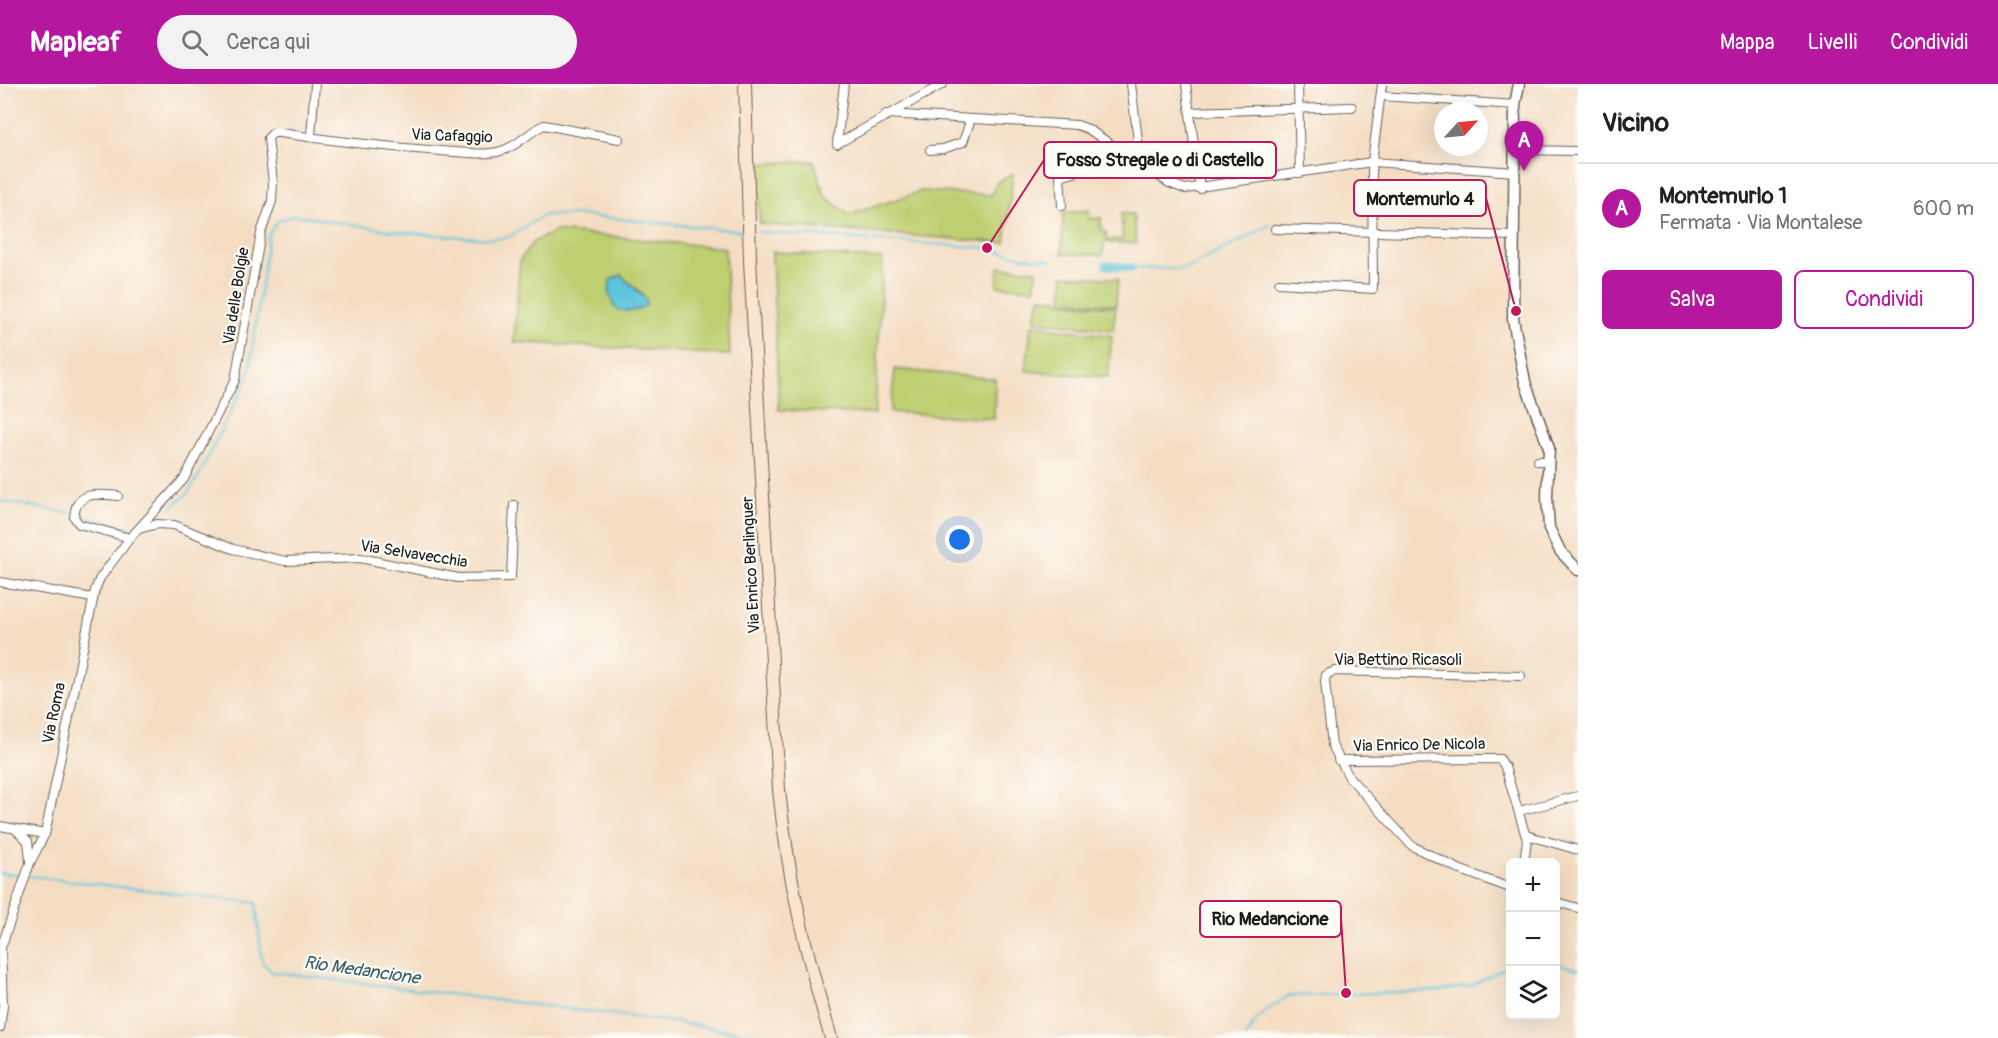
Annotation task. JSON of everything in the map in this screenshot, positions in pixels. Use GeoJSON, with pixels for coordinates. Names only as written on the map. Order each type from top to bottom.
{"type":"FeatureCollection","features":[{"type":"Feature","properties":{"kind":"main road","name":"Via Enrico Berlinguer"},"geometry":{"type":"LineString","coordinates":[[745,84],[750,260],[779,790],[785,848],[799,925],[831,1038]]}},
{"type":"Feature","properties":{"kind":"street"},"geometry":{"type":"LineString","coordinates":[[311,136],[315,84]]}},
{"type":"Feature","properties":{"kind":"street"},"geometry":{"type":"LineString","coordinates":[[853,84],[844,87],[837,144],[886,114],[943,84]]}},
{"type":"Feature","properties":{"kind":"street"},"geometry":{"type":"LineString","coordinates":[[1131,84],[1141,165]]}},
{"type":"Feature","properties":{"kind":"street"},"geometry":{"type":"LineString","coordinates":[[1186,84],[1200,189]]}},
{"type":"Feature","properties":{"kind":"street"},"geometry":{"type":"LineString","coordinates":[[1298,84],[1300,173]]}},
{"type":"Feature","properties":{"kind":"street"},"geometry":{"type":"LineString","coordinates":[[1279,283],[1373,289],[1372,162],[1382,84]]}},
{"type":"Feature","properties":{"kind":"street"},"geometry":{"type":"LineString","coordinates":[[1519,84],[1515,105],[1513,319],[1525,382],[1547,442],[1543,461],[1549,528],[1560,551],[1578,570]]}},
{"type":"Feature","properties":{"kind":"street"},"geometry":{"type":"LineString","coordinates":[[1381,96],[1515,105]]}},
{"type":"Feature","properties":{"kind":"street"},"geometry":{"type":"LineString","coordinates":[[1190,112],[1352,107]]}},
{"type":"Feature","properties":{"kind":"street"},"geometry":{"type":"LineString","coordinates":[[886,114],[1077,125],[1174,186],[1200,189],[1372,162],[1515,172]]}},
{"type":"Feature","properties":{"kind":"street"},"geometry":{"type":"LineString","coordinates":[[930,150],[943,149],[963,142],[971,120]]}},
{"type":"Feature","properties":{"kind":"street","name":"Via Cafaggio"},"geometry":{"type":"LineString","coordinates":[[311,136],[376,146],[476,153],[500,152],[519,144],[534,129],[544,125],[619,139]]}},
{"type":"Feature","properties":{"kind":"street","name":"Via delle Bolgie"},"geometry":{"type":"LineString","coordinates":[[130,538],[184,479],[235,380],[261,233],[272,201],[273,183],[268,138],[273,133],[311,136]]}},
{"type":"Feature","properties":{"kind":"street"},"geometry":{"type":"LineString","coordinates":[[1062,206],[1060,177],[1084,170],[1104,140]]}},
{"type":"Feature","properties":{"kind":"street"},"geometry":{"type":"LineString","coordinates":[[1515,150],[1578,151]]}},
{"type":"Feature","properties":{"kind":"street"},"geometry":{"type":"LineString","coordinates":[[1275,229],[1513,236]]}},
{"type":"Feature","properties":{"kind":"street"},"geometry":{"type":"LineString","coordinates":[[118,496],[92,494],[83,497],[78,501],[74,517],[85,526],[130,538]]}},
{"type":"Feature","properties":{"kind":"street","name":"Via Selvavecchia"},"geometry":{"type":"LineString","coordinates":[[139,529],[157,524],[174,525],[233,549],[285,561],[360,558],[458,578],[511,577],[514,505]]}},
{"type":"Feature","properties":{"kind":"street","name":"Via Roma"},"geometry":{"type":"LineString","coordinates":[[0,1028],[3,1006],[1,948],[28,867],[45,834],[93,598],[100,578],[130,538]]}},
{"type":"Feature","properties":{"kind":"street"},"geometry":{"type":"LineString","coordinates":[[0,582],[93,598]]}},
{"type":"Feature","properties":{"kind":"street","name":"Via Bettino Ricasoli"},"geometry":{"type":"LineString","coordinates":[[1338,760],[1330,737],[1325,684],[1329,673],[1521,676]]}},
{"type":"Feature","properties":{"kind":"street","name":"Via Enrico De Nicola"},"geometry":{"type":"LineString","coordinates":[[1338,760],[1500,759],[1504,763],[1526,835],[1528,849],[1525,858]]}},
{"type":"Feature","properties":{"kind":"street"},"geometry":{"type":"LineString","coordinates":[[1338,760],[1349,777],[1412,846],[1461,870],[1506,887]]}},
{"type":"Feature","properties":{"kind":"street"},"geometry":{"type":"LineString","coordinates":[[1519,811],[1578,796]]}},
{"type":"Feature","properties":{"kind":"street"},"geometry":{"type":"LineString","coordinates":[[0,826],[45,834]]}},
{"type":"Feature","properties":{"kind":"street"},"geometry":{"type":"LineString","coordinates":[[13,828],[28,841],[28,867]]}},
{"type":"Feature","properties":{"kind":"street"},"geometry":{"type":"LineString","coordinates":[[1526,835],[1578,850]]}},
{"type":"Feature","properties":{"kind":"street"},"geometry":{"type":"LineString","coordinates":[[1560,903],[1578,908]]}},
{"type":"Feature","properties":{"kind":"green space"},"geometry":{"type":"Polygon","coordinates":[[[814,162],[825,196],[849,215],[922,191],[992,195],[997,182],[1013,174],[1005,243],[760,224],[757,164],[814,162]]]}},
{"type":"Feature","properties":{"kind":"green space"},"geometry":{"type":"Polygon","coordinates":[[[1089,210],[1090,219],[1101,218],[1102,231],[1106,232],[1107,240],[1123,239],[1121,214],[1133,214],[1136,243],[1104,243],[1103,255],[1062,254],[1063,213],[1089,210]]]}},
{"type":"Feature","properties":{"kind":"green space"},"geometry":{"type":"Polygon","coordinates":[[[556,231],[725,248],[730,355],[514,342],[520,260],[533,242],[556,231]],[[621,275],[619,310],[633,311],[643,295],[621,275]]]}},
{"type":"Feature","properties":{"kind":"green space"},"geometry":{"type":"Polygon","coordinates":[[[772,252],[883,259],[875,414],[779,410],[772,252]]]}},
{"type":"Feature","properties":{"kind":"green space"},"geometry":{"type":"Polygon","coordinates":[[[999,267],[1037,270],[1034,289],[997,286],[999,267]]]}},
{"type":"Feature","properties":{"kind":"green space"},"geometry":{"type":"Polygon","coordinates":[[[1064,275],[1118,279],[1116,305],[1062,300],[1064,275]]]}},
{"type":"Feature","properties":{"kind":"green space"},"geometry":{"type":"Polygon","coordinates":[[[1041,297],[1058,299],[1058,302],[1116,307],[1113,330],[1036,321],[1034,316],[1041,297]]]}},
{"type":"Feature","properties":{"kind":"green space"},"geometry":{"type":"Polygon","coordinates":[[[1031,325],[1112,336],[1108,377],[1026,371],[1031,325]]]}},
{"type":"Feature","properties":{"kind":"green space"},"geometry":{"type":"Polygon","coordinates":[[[895,369],[995,379],[994,419],[890,412],[895,369]]]}},
{"type":"Feature","properties":{"kind":"water"},"geometry":{"type":"Polygon","coordinates":[[[621,275],[646,299],[646,305],[630,311],[622,311],[614,307],[609,293],[610,280],[621,275]]]}},
{"type":"Feature","properties":{"kind":"waterway"},"geometry":{"type":"LineString","coordinates":[[195,84],[204,84]]}},
{"type":"Feature","properties":{"kind":"waterway"},"geometry":{"type":"LineString","coordinates":[[170,509],[187,494],[198,477],[249,375],[268,236],[277,221],[294,215],[399,232],[490,239],[509,237],[544,215],[578,215],[742,231]]}},
{"type":"Feature","properties":{"kind":"waterway"},"geometry":{"type":"LineString","coordinates":[[1132,268],[1180,269],[1192,266],[1270,225]]}},
{"type":"Feature","properties":{"kind":"waterway"},"geometry":{"type":"LineString","coordinates":[[759,232],[987,248],[1022,257],[1052,260]]}},
{"type":"Feature","properties":{"kind":"waterway"},"geometry":{"type":"LineString","coordinates":[[1106,265],[1132,268]]}},
{"type":"Feature","properties":{"kind":"waterway"},"geometry":{"type":"LineString","coordinates":[[0,501],[70,513]]}},
{"type":"Feature","properties":{"kind":"waterway"},"geometry":{"type":"LineString","coordinates":[[78,515],[131,528]]}},
{"type":"Feature","properties":{"kind":"waterway","name":"Rio Medancione"},"geometry":{"type":"LineString","coordinates":[[0,873],[23,875]]}},
{"type":"Feature","properties":{"kind":"waterway","name":"Rio Medancione"},"geometry":{"type":"LineString","coordinates":[[29,876],[256,903],[262,962],[272,972],[674,1022],[776,1038]]}},
{"type":"Feature","properties":{"kind":"waterway","name":"Rio Medancione"},"geometry":{"type":"LineString","coordinates":[[1560,964],[1578,969]]}},
{"type":"Feature","properties":{"kind":"waterway","name":"Rio Medancione"},"geometry":{"type":"LineString","coordinates":[[1246,1038],[1258,1018],[1289,996],[1441,991],[1471,986],[1508,966]]}},
{"type":"Feature","properties":{"kind":"place","name":"Montemurlo 1"},"geometry":{"type":"Point","coordinates":[1524,171]}},
{"type":"Feature","properties":{"kind":"place","name":"Fosso Stregale o di Castello"},"geometry":{"type":"Point","coordinates":[987,248]}},
{"type":"Feature","properties":{"kind":"place","name":"Montemurlo 4"},"geometry":{"type":"Point","coordinates":[1516,311]}},
{"type":"Feature","properties":{"kind":"place","name":"Rio Medancione"},"geometry":{"type":"Point","coordinates":[1346,993]}}]}
